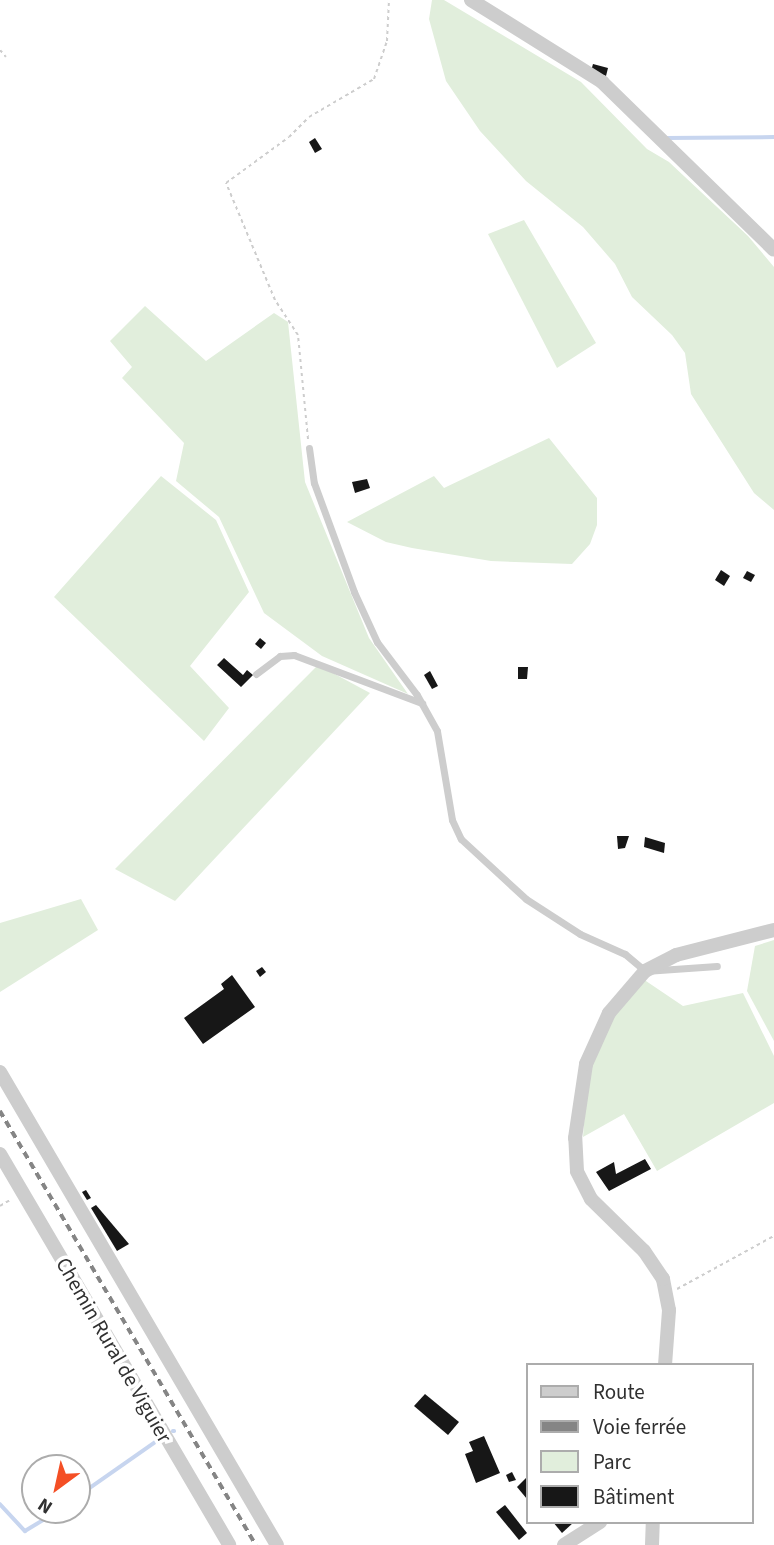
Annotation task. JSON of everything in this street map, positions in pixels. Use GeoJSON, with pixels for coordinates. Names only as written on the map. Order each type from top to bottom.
{"type":"FeatureCollection","features":[{"type":"Feature","properties":{"kind":"street"},"geometry":{"type":"LineString","coordinates":[[471,0],[602,82],[774,250]]}},
{"type":"Feature","properties":{"kind":"street"},"geometry":{"type":"LineString","coordinates":[[665,1363],[667,1294],[655,1264],[582,1186],[575,1154],[582,1082],[591,1047],[609,1013],[645,971],[676,955],[774,930]]}},
{"type":"Feature","properties":{"kind":"street"},"geometry":{"type":"LineString","coordinates":[[0,1072],[277,1545]]}},
{"type":"Feature","properties":{"kind":"street","name":"Chemin Rural de Viguier"},"geometry":{"type":"LineString","coordinates":[[0,1154],[229,1545]]}},
{"type":"Feature","properties":{"kind":"street"},"geometry":{"type":"LineString","coordinates":[[564,1545],[597,1524]]}},
{"type":"Feature","properties":{"kind":"street"},"geometry":{"type":"LineString","coordinates":[[652,1545],[653,1524]]}},
{"type":"Feature","properties":{"kind":"lane"},"geometry":{"type":"LineString","coordinates":[[309,448],[314,483],[354,592],[377,642],[422,703],[440,743],[452,820],[461,839],[526,900],[580,934],[625,954],[645,971],[717,966]]}},
{"type":"Feature","properties":{"kind":"lane"},"geometry":{"type":"LineString","coordinates":[[256,674],[280,656],[294,655],[422,703]]}},
{"type":"Feature","properties":{"kind":"path"},"geometry":{"type":"LineString","coordinates":[[309,448],[298,335],[275,300],[226,183],[289,137],[309,117],[374,79],[383,58],[389,0]]}},
{"type":"Feature","properties":{"kind":"path"},"geometry":{"type":"LineString","coordinates":[[0,50],[6,58]]}},
{"type":"Feature","properties":{"kind":"path"},"geometry":{"type":"LineString","coordinates":[[667,1294],[774,1236]]}},
{"type":"Feature","properties":{"kind":"green space"},"geometry":{"type":"Polygon","coordinates":[[[432,0],[444,0],[581,82],[647,149],[669,162],[748,236],[774,267],[774,510],[754,493],[691,394],[685,353],[672,335],[632,297],[615,264],[583,227],[526,181],[480,131],[446,81],[429,19],[432,0]]]}},
{"type":"Feature","properties":{"kind":"green space"},"geometry":{"type":"Polygon","coordinates":[[[524,220],[596,343],[557,368],[488,234],[524,220]]]}},
{"type":"Feature","properties":{"kind":"green space"},"geometry":{"type":"Polygon","coordinates":[[[145,306],[206,361],[274,313],[288,322],[305,482],[369,638],[408,694],[322,656],[264,613],[219,517],[176,481],[184,443],[122,378],[132,367],[110,341],[145,306]]]}},
{"type":"Feature","properties":{"kind":"green space"},"geometry":{"type":"Polygon","coordinates":[[[549,438],[597,498],[597,525],[590,544],[572,564],[491,561],[412,548],[386,542],[347,522],[434,476],[444,488],[549,438]]]}},
{"type":"Feature","properties":{"kind":"green space"},"geometry":{"type":"Polygon","coordinates":[[[161,476],[216,520],[249,592],[190,666],[229,708],[204,741],[54,597],[161,476]]]}},
{"type":"Feature","properties":{"kind":"green space"},"geometry":{"type":"Polygon","coordinates":[[[318,665],[370,693],[175,901],[115,869],[318,665]]]}},
{"type":"Feature","properties":{"kind":"green space"},"geometry":{"type":"Polygon","coordinates":[[[81,899],[98,930],[0,992],[0,923],[81,899]]]}},
{"type":"Feature","properties":{"kind":"green space"},"geometry":{"type":"Polygon","coordinates":[[[774,940],[774,1041],[747,991],[755,946],[774,940]]]}},
{"type":"Feature","properties":{"kind":"green space"},"geometry":{"type":"Polygon","coordinates":[[[643,979],[683,1006],[743,993],[774,1056],[774,1103],[657,1171],[624,1114],[583,1137],[588,1070],[616,1012],[643,979]]]}},
{"type":"Feature","properties":{"kind":"building"},"geometry":{"type":"Polygon","coordinates":[[[593,64],[608,68],[606,76],[591,71],[593,64]]]}},
{"type":"Feature","properties":{"kind":"building"},"geometry":{"type":"Polygon","coordinates":[[[315,138],[322,149],[315,153],[309,142],[315,138]]]}},
{"type":"Feature","properties":{"kind":"building"},"geometry":{"type":"Polygon","coordinates":[[[367,479],[370,488],[355,493],[352,482],[367,479]]]}},
{"type":"Feature","properties":{"kind":"building"},"geometry":{"type":"Polygon","coordinates":[[[721,570],[730,576],[724,586],[715,580],[721,570]]]}},
{"type":"Feature","properties":{"kind":"building"},"geometry":{"type":"Polygon","coordinates":[[[747,571],[755,575],[751,582],[743,578],[747,571]]]}},
{"type":"Feature","properties":{"kind":"building"},"geometry":{"type":"Polygon","coordinates":[[[260,638],[266,643],[261,649],[255,644],[260,638]]]}},
{"type":"Feature","properties":{"kind":"building"},"geometry":{"type":"Polygon","coordinates":[[[224,658],[243,675],[247,670],[253,675],[241,687],[217,665],[224,658]]]}},
{"type":"Feature","properties":{"kind":"building"},"geometry":{"type":"Polygon","coordinates":[[[518,667],[528,667],[527,679],[518,679],[518,667]]]}},
{"type":"Feature","properties":{"kind":"building"},"geometry":{"type":"Polygon","coordinates":[[[430,671],[438,686],[432,689],[424,675],[430,671]]]}},
{"type":"Feature","properties":{"kind":"building"},"geometry":{"type":"Polygon","coordinates":[[[617,836],[629,836],[625,848],[618,849],[617,836]]]}},
{"type":"Feature","properties":{"kind":"building"},"geometry":{"type":"Polygon","coordinates":[[[645,837],[665,843],[664,853],[644,847],[645,837]]]}},
{"type":"Feature","properties":{"kind":"building"},"geometry":{"type":"Polygon","coordinates":[[[262,967],[266,972],[260,977],[256,971],[262,967]]]}},
{"type":"Feature","properties":{"kind":"building"},"geometry":{"type":"Polygon","coordinates":[[[232,975],[255,1007],[203,1044],[184,1018],[224,989],[221,984],[232,975]]]}},
{"type":"Feature","properties":{"kind":"building"},"geometry":{"type":"Polygon","coordinates":[[[645,1159],[651,1169],[609,1191],[596,1172],[614,1162],[616,1174],[645,1159]]]}},
{"type":"Feature","properties":{"kind":"building"},"geometry":{"type":"Polygon","coordinates":[[[86,1190],[91,1198],[87,1200],[82,1192],[86,1190]]]}},
{"type":"Feature","properties":{"kind":"building"},"geometry":{"type":"Polygon","coordinates":[[[96,1205],[129,1244],[117,1251],[91,1208],[96,1205]]]}},
{"type":"Feature","properties":{"kind":"building"},"geometry":{"type":"Polygon","coordinates":[[[425,1394],[459,1422],[448,1435],[414,1406],[425,1394]]]}},
{"type":"Feature","properties":{"kind":"building"},"geometry":{"type":"Polygon","coordinates":[[[484,1436],[500,1473],[476,1483],[465,1454],[473,1451],[469,1442],[484,1436]]]}},
{"type":"Feature","properties":{"kind":"building"},"geometry":{"type":"Polygon","coordinates":[[[512,1472],[516,1480],[509,1482],[506,1475],[512,1472]]]}},
{"type":"Feature","properties":{"kind":"building"},"geometry":{"type":"Polygon","coordinates":[[[526,1478],[526,1498],[517,1487],[526,1478]]]}},
{"type":"Feature","properties":{"kind":"building"},"geometry":{"type":"Polygon","coordinates":[[[505,1505],[527,1533],[519,1540],[496,1512],[505,1505]]]}},
{"type":"Feature","properties":{"kind":"building"},"geometry":{"type":"Polygon","coordinates":[[[555,1524],[572,1524],[562,1533],[555,1524]]]}},
{"type":"Feature","properties":{"kind":"waterway"},"geometry":{"type":"LineString","coordinates":[[667,138],[774,137]]}},
{"type":"Feature","properties":{"kind":"waterway"},"geometry":{"type":"LineString","coordinates":[[91,1487],[157,1441]]}},
{"type":"Feature","properties":{"kind":"waterway"},"geometry":{"type":"LineString","coordinates":[[0,1504],[25,1531],[37,1524]]}},
{"type":"Feature","properties":{"kind":"railway"},"geometry":{"type":"LineString","coordinates":[[0,1111],[256,1545]]}}]}
